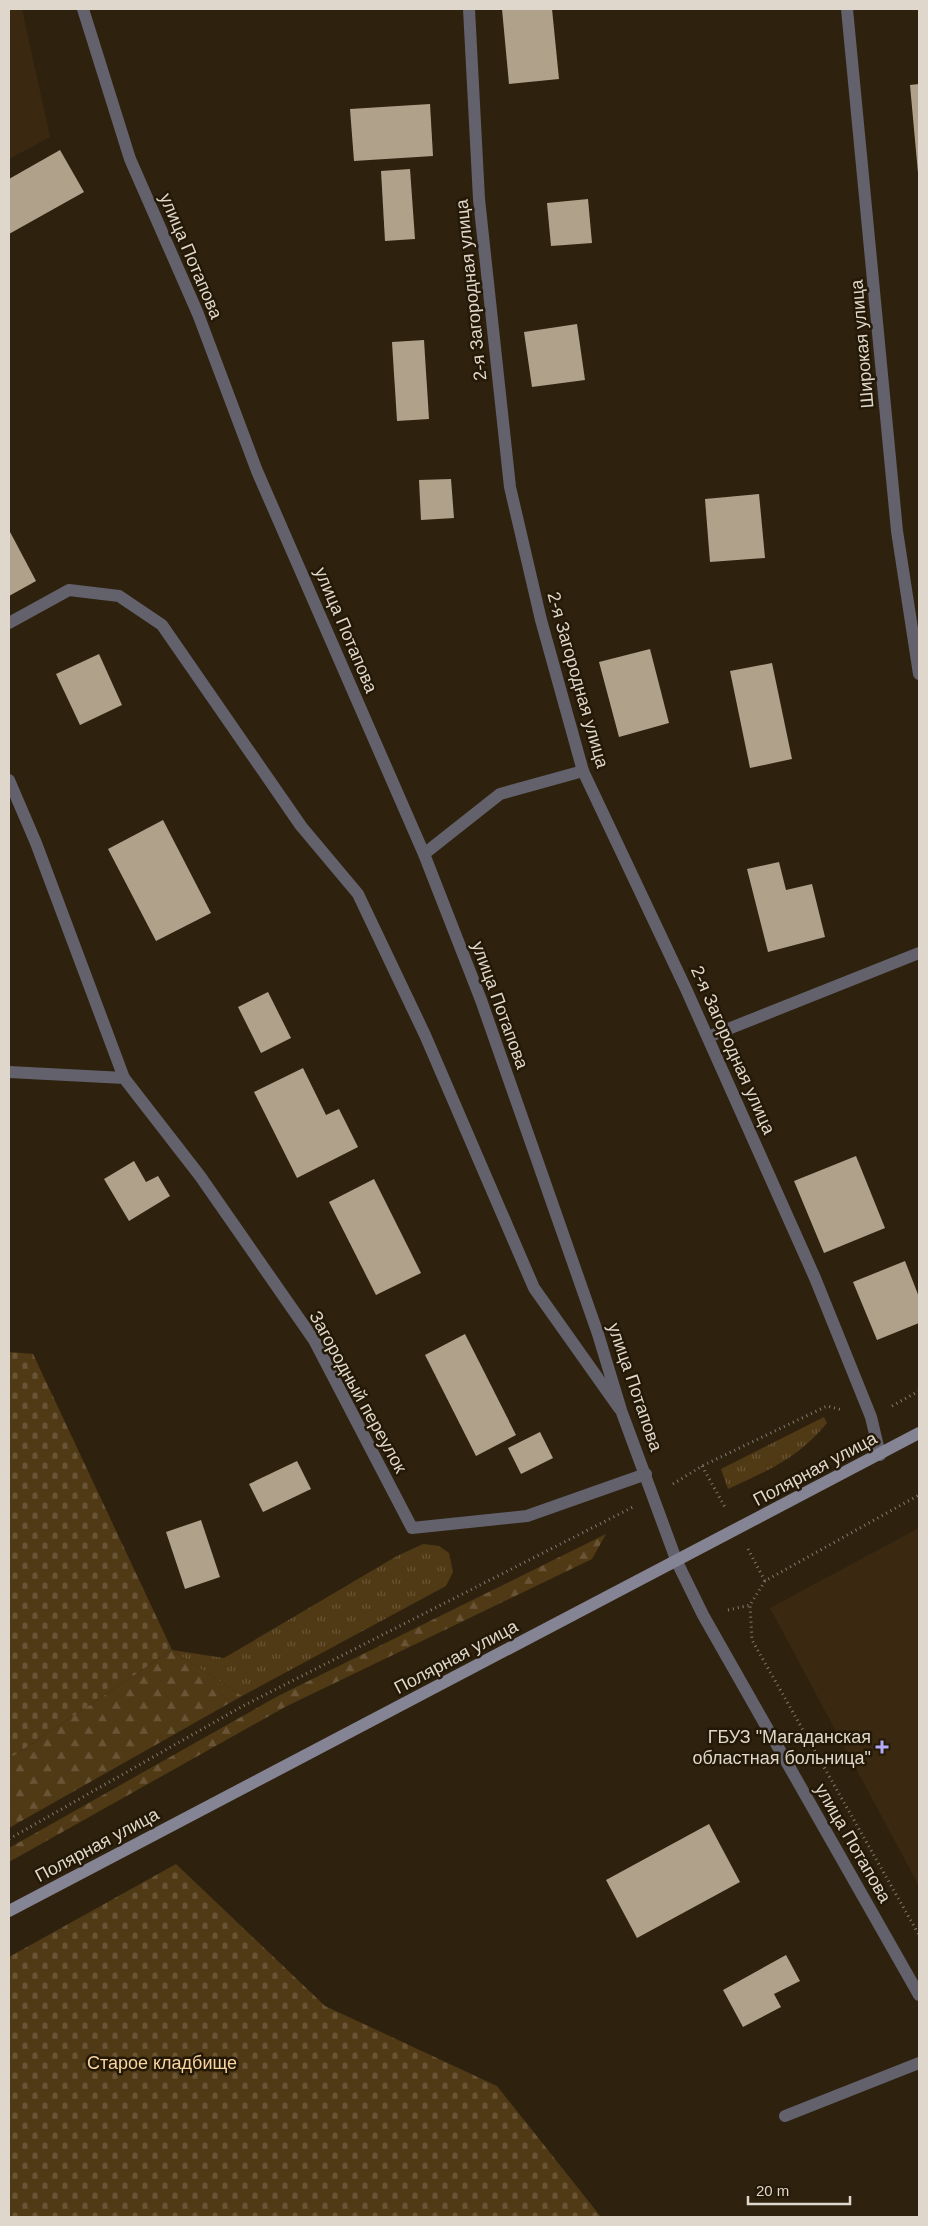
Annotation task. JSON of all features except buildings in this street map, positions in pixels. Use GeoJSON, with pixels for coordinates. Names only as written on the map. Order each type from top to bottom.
{"type":"FeatureCollection","features":[{"type":"Feature","properties":{"kind":"main road","name":"Полярная улица"},"geometry":{"type":"LineString","coordinates":[[9,1911],[919,1434]]}},
{"type":"Feature","properties":{"kind":"street","name":"улица Потапова"},"geometry":{"type":"LineString","coordinates":[[82,9],[130,159],[198,314],[258,471],[424,854],[481,1000],[598,1334],[621,1410],[677,1562],[703,1615],[919,1995]]}},
{"type":"Feature","properties":{"kind":"street","name":"2-я Загородная улица"},"geometry":{"type":"LineString","coordinates":[[470,9],[479,199],[510,487],[541,620],[583,771],[708,1037],[815,1278],[871,1417],[880,1454]]}},
{"type":"Feature","properties":{"kind":"street","name":"Широкая улица"},"geometry":{"type":"LineString","coordinates":[[848,9],[896,531],[919,674]]}},
{"type":"Feature","properties":{"kind":"street"},"geometry":{"type":"LineString","coordinates":[[9,624],[70,590],[119,596],[162,625],[301,826],[358,894],[425,1035],[534,1288],[621,1410]]}},
{"type":"Feature","properties":{"kind":"street"},"geometry":{"type":"LineString","coordinates":[[424,854],[500,794],[583,771]]}},
{"type":"Feature","properties":{"kind":"street"},"geometry":{"type":"LineString","coordinates":[[9,780],[36,843],[124,1078],[9,1072]]}},
{"type":"Feature","properties":{"kind":"street"},"geometry":{"type":"LineString","coordinates":[[708,1037],[919,953]]}},
{"type":"Feature","properties":{"kind":"street","name":"Загородный переулок"},"geometry":{"type":"LineString","coordinates":[[124,1078],[200,1176],[314,1340],[412,1528],[527,1516],[646,1474]]}},
{"type":"Feature","properties":{"kind":"street"},"geometry":{"type":"LineString","coordinates":[[785,2116],[919,2063]]}},
{"type":"Feature","properties":{"kind":"path"},"geometry":{"type":"LineString","coordinates":[[9,1839],[241,1707],[654,1496],[702,1466],[827,1406],[871,1417],[919,1391]]}},
{"type":"Feature","properties":{"kind":"path"},"geometry":{"type":"LineString","coordinates":[[702,1466],[765,1581]]}},
{"type":"Feature","properties":{"kind":"path"},"geometry":{"type":"LineString","coordinates":[[919,1495],[765,1581],[750,1605],[752,1640],[919,1935]]}},
{"type":"Feature","properties":{"kind":"shaded area"},"geometry":{"type":"Polygon","coordinates":[[[9,9],[22,9],[50,137],[9,159],[9,9]]]}},
{"type":"Feature","properties":{"kind":"shaded area","name":"ГБУЗ \"Магаданская областная больница\""},"geometry":{"type":"Polygon","coordinates":[[[919,1528],[919,1886],[770,1608],[919,1528]]]}},
{"type":"Feature","properties":{"kind":"green space"},"geometry":{"type":"Polygon","coordinates":[[[9,1352],[33,1354],[172,1650],[9,1759],[9,1352]]]}},
{"type":"Feature","properties":{"kind":"green space"},"geometry":{"type":"Polygon","coordinates":[[[824,1417],[827,1423],[816,1436],[793,1455],[770,1469],[728,1489],[721,1469],[824,1417]]]}},
{"type":"Feature","properties":{"kind":"green space"},"geometry":{"type":"Polygon","coordinates":[[[606,1534],[592,1559],[285,1707],[9,1862],[9,1848],[278,1696],[606,1534]]]}},
{"type":"Feature","properties":{"kind":"green space"},"geometry":{"type":"Polygon","coordinates":[[[423,1544],[439,1546],[449,1553],[453,1572],[446,1586],[242,1696],[172,1650],[224,1658],[397,1556],[423,1544]]]}},
{"type":"Feature","properties":{"kind":"green space"},"geometry":{"type":"Polygon","coordinates":[[[172,1650],[242,1696],[9,1828],[9,1759],[172,1650]]]}},
{"type":"Feature","properties":{"kind":"green space","name":"Старое кладбище"},"geometry":{"type":"Polygon","coordinates":[[[176,1864],[325,2006],[497,2086],[601,2217],[9,2217],[9,1957],[176,1864]]]}},
{"type":"Feature","properties":{"kind":"place","name":"ГБУЗ \"Магаданская областная больница\""},"geometry":{"type":"Point","coordinates":[882,1747]}}]}
